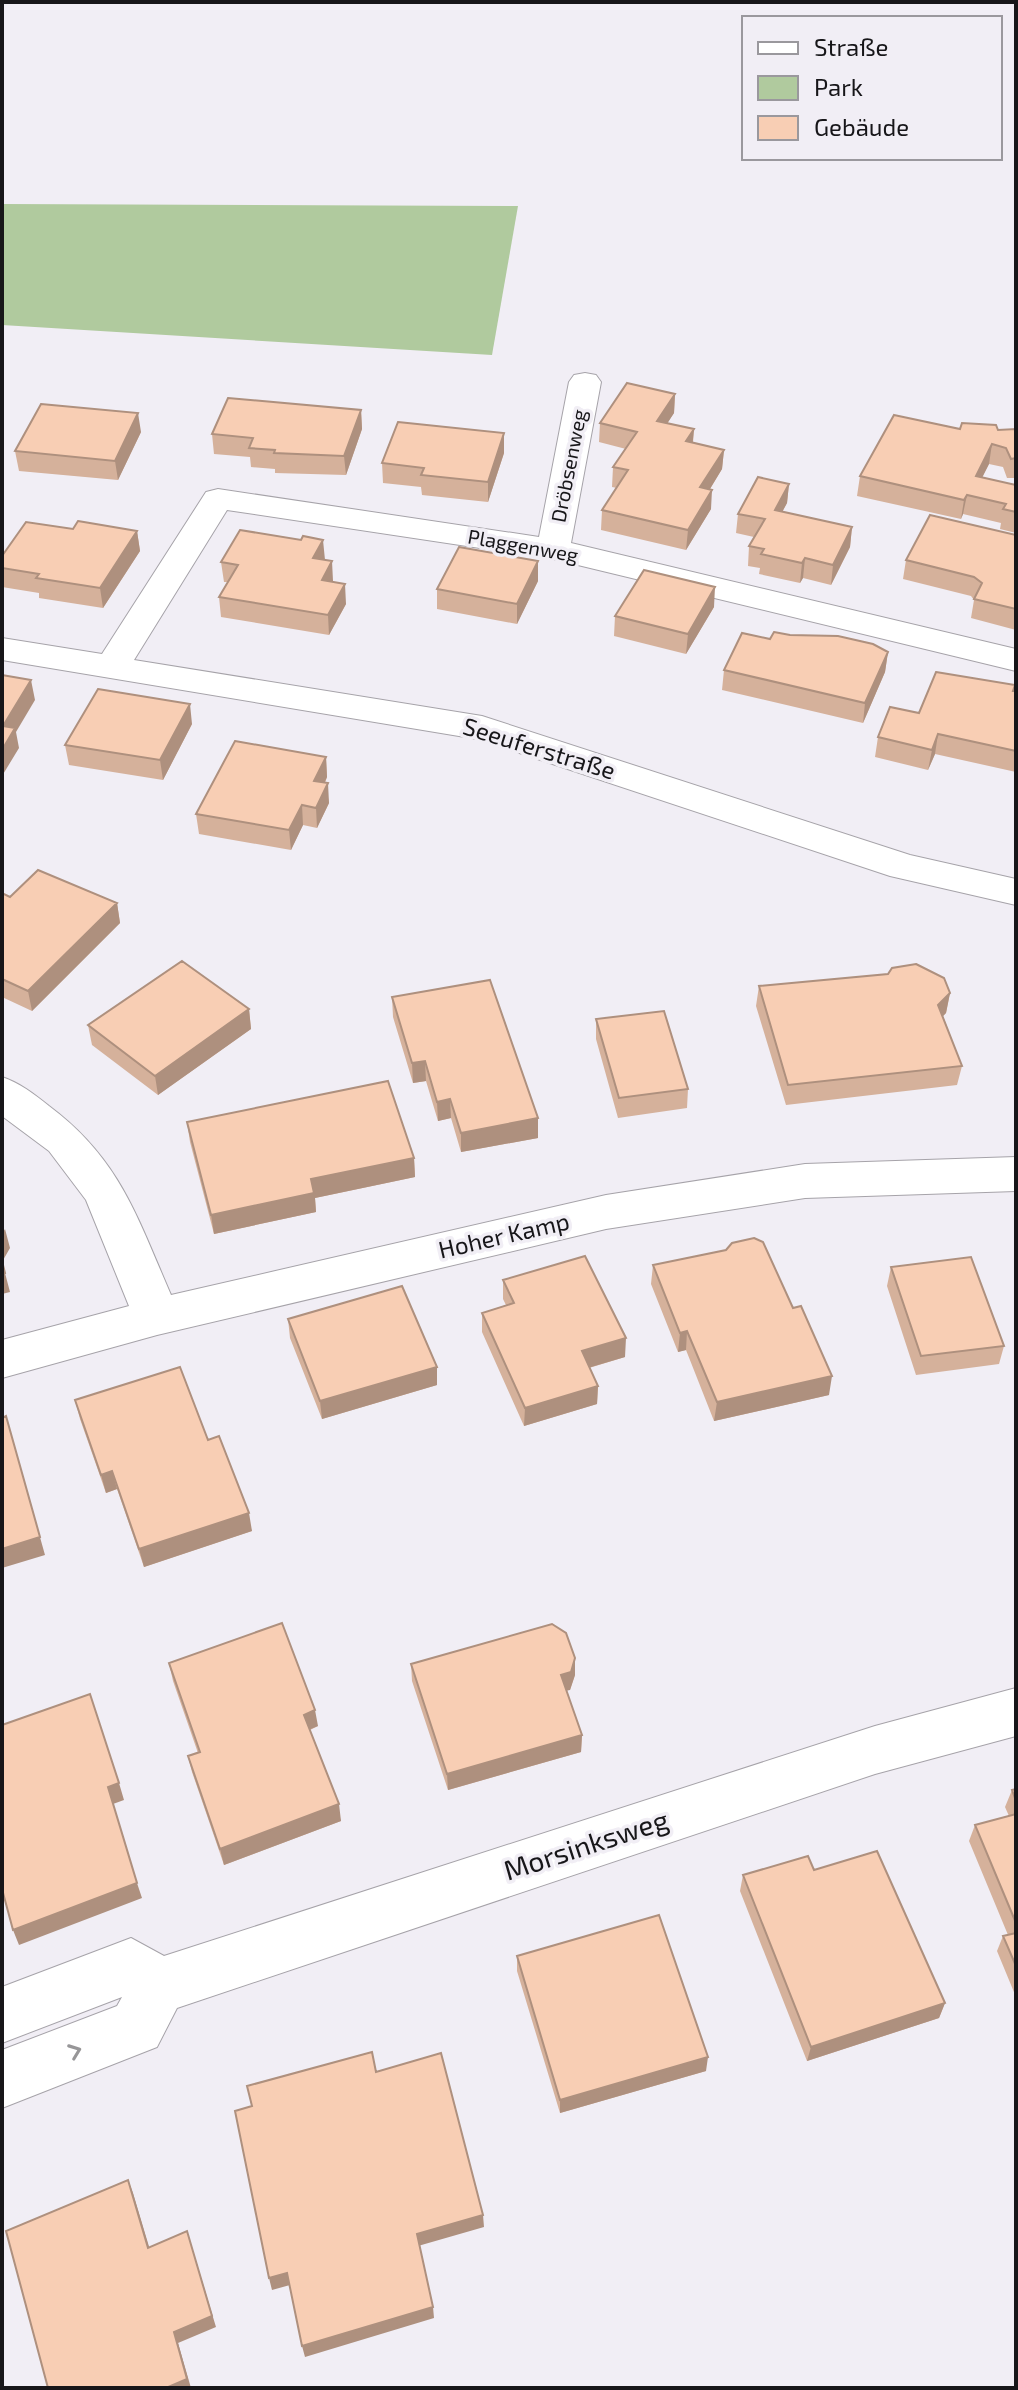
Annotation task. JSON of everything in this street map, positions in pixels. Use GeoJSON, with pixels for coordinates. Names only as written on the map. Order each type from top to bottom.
{"type":"FeatureCollection","features":[{"type":"Feature","properties":{"kind":"street","name":"Dröbsenweg"},"geometry":{"type":"LineString","coordinates":[[553,549],[585,382]]}},
{"type":"Feature","properties":{"kind":"street","name":"Plaggenweg"},"geometry":{"type":"LineString","coordinates":[[112,666],[218,499],[553,549],[1016,660]]}},
{"type":"Feature","properties":{"kind":"street","name":"Seeuferstraße"},"geometry":{"type":"LineString","coordinates":[[2,649],[482,728],[904,867],[1016,892]]}},
{"type":"Feature","properties":{"kind":"street"},"geometry":{"type":"LineString","coordinates":[[2,1093],[64,1140],[105,1193],[157,1317]]}},
{"type":"Feature","properties":{"kind":"street","name":"Hoher Kamp"},"geometry":{"type":"LineString","coordinates":[[2,1359],[157,1317],[606,1212],[805,1181],[1016,1174]]}},
{"type":"Feature","properties":{"kind":"street","name":"Morsinksweg"},"geometry":{"type":"LineString","coordinates":[[158,1986],[875,1750],[1016,1712]]}},
{"type":"Feature","properties":{"kind":"street"},"geometry":{"type":"LineString","coordinates":[[2,2015],[131,1966],[158,1986],[137,2027],[2,2079]]}},
{"type":"Feature","properties":{"kind":"green space"},"geometry":{"type":"Polygon","coordinates":[[[2,204],[518,206],[492,355],[2,325],[2,204]]]}},
{"type":"Feature","properties":{"kind":"building"},"geometry":{"type":"Polygon","coordinates":[[[627,383],[675,394],[657,421],[694,429],[686,441],[724,450],[700,487],[712,490],[688,530],[602,510],[628,470],[613,467],[637,432],[600,423],[627,383]]]}},
{"type":"Feature","properties":{"kind":"building"},"geometry":{"type":"Polygon","coordinates":[[[228,398],[361,410],[344,456],[274,453],[275,450],[249,448],[253,438],[212,434],[228,398]]]}},
{"type":"Feature","properties":{"kind":"building"},"geometry":{"type":"Polygon","coordinates":[[[41,404],[138,413],[115,461],[15,451],[41,404]]]}},
{"type":"Feature","properties":{"kind":"building"},"geometry":{"type":"Polygon","coordinates":[[[894,415],[960,429],[962,423],[996,425],[998,430],[1016,429],[1016,458],[1011,459],[1006,448],[992,444],[976,476],[1016,485],[1016,512],[1003,509],[1006,504],[967,495],[964,500],[860,476],[894,415]]]}},
{"type":"Feature","properties":{"kind":"building"},"geometry":{"type":"Polygon","coordinates":[[[398,422],[504,433],[488,482],[421,475],[424,468],[382,463],[398,422]]]}},
{"type":"Feature","properties":{"kind":"building"},"geometry":{"type":"Polygon","coordinates":[[[758,477],[789,484],[775,510],[852,527],[833,565],[805,558],[802,563],[761,554],[764,549],[749,546],[765,519],[738,514],[758,477]]]}},
{"type":"Feature","properties":{"kind":"building"},"geometry":{"type":"Polygon","coordinates":[[[930,515],[1016,535],[1016,609],[974,599],[982,583],[974,577],[906,560],[930,515]]]}},
{"type":"Feature","properties":{"kind":"building"},"geometry":{"type":"Polygon","coordinates":[[[78,521],[137,531],[100,588],[36,578],[39,574],[2,568],[2,556],[26,522],[73,529],[78,521]]]}},
{"type":"Feature","properties":{"kind":"building"},"geometry":{"type":"Polygon","coordinates":[[[240,530],[301,540],[303,536],[323,540],[313,558],[332,561],[322,580],[345,584],[328,615],[219,597],[238,565],[221,562],[240,530]]]}},
{"type":"Feature","properties":{"kind":"building"},"geometry":{"type":"Polygon","coordinates":[[[459,547],[538,561],[517,604],[437,589],[459,547]]]}},
{"type":"Feature","properties":{"kind":"building"},"geometry":{"type":"Polygon","coordinates":[[[644,570],[715,587],[688,634],[615,616],[644,570]]]}},
{"type":"Feature","properties":{"kind":"building"},"geometry":{"type":"Polygon","coordinates":[[[774,632],[838,636],[873,644],[888,652],[865,703],[724,670],[742,633],[770,639],[774,632]]]}},
{"type":"Feature","properties":{"kind":"building"},"geometry":{"type":"Polygon","coordinates":[[[936,672],[1015,685],[1016,751],[938,734],[932,750],[878,737],[890,707],[919,713],[936,672]]]}},
{"type":"Feature","properties":{"kind":"building"},"geometry":{"type":"Polygon","coordinates":[[[2,675],[31,680],[3,726],[15,728],[2,750],[2,675]]]}},
{"type":"Feature","properties":{"kind":"building"},"geometry":{"type":"Polygon","coordinates":[[[98,689],[190,704],[160,760],[65,745],[98,689]]]}},
{"type":"Feature","properties":{"kind":"building"},"geometry":{"type":"Polygon","coordinates":[[[235,741],[326,757],[314,781],[328,783],[316,808],[302,805],[289,830],[196,814],[235,741]]]}},
{"type":"Feature","properties":{"kind":"building"},"geometry":{"type":"Polygon","coordinates":[[[38,870],[117,903],[28,991],[2,979],[2,893],[10,897],[38,870]]]}},
{"type":"Feature","properties":{"kind":"building"},"geometry":{"type":"Polygon","coordinates":[[[182,961],[249,1009],[155,1076],[88,1025],[182,961]]]}},
{"type":"Feature","properties":{"kind":"building"},"geometry":{"type":"Polygon","coordinates":[[[916,964],[944,978],[950,993],[938,1005],[962,1066],[788,1085],[759,986],[888,974],[892,968],[916,964]]]}},
{"type":"Feature","properties":{"kind":"building"},"geometry":{"type":"Polygon","coordinates":[[[490,980],[538,1118],[461,1133],[450,1099],[437,1102],[425,1061],[412,1063],[392,997],[490,980]]]}},
{"type":"Feature","properties":{"kind":"building"},"geometry":{"type":"Polygon","coordinates":[[[664,1011],[688,1089],[619,1098],[596,1019],[664,1011]]]}},
{"type":"Feature","properties":{"kind":"building"},"geometry":{"type":"Polygon","coordinates":[[[388,1081],[414,1158],[311,1179],[314,1193],[211,1215],[187,1122],[388,1081]]]}},
{"type":"Feature","properties":{"kind":"building"},"geometry":{"type":"Polygon","coordinates":[[[754,1238],[763,1242],[793,1308],[801,1306],[832,1376],[717,1402],[687,1331],[680,1333],[653,1265],[726,1250],[732,1243],[754,1238]]]}},
{"type":"Feature","properties":{"kind":"building"},"geometry":{"type":"Polygon","coordinates":[[[585,1256],[626,1338],[582,1351],[598,1386],[525,1408],[482,1313],[514,1303],[503,1280],[585,1256]]]}},
{"type":"Feature","properties":{"kind":"building"},"geometry":{"type":"Polygon","coordinates":[[[971,1257],[1004,1346],[921,1356],[891,1267],[971,1257]]]}},
{"type":"Feature","properties":{"kind":"building"},"geometry":{"type":"Polygon","coordinates":[[[402,1286],[437,1367],[320,1401],[288,1319],[402,1286]]]}},
{"type":"Feature","properties":{"kind":"building"},"geometry":{"type":"Polygon","coordinates":[[[180,1367],[208,1440],[219,1436],[249,1513],[139,1549],[112,1471],[101,1475],[75,1400],[180,1367]]]}},
{"type":"Feature","properties":{"kind":"building"},"geometry":{"type":"Polygon","coordinates":[[[6,1416],[40,1537],[2,1549],[2,1418],[6,1416]]]}},
{"type":"Feature","properties":{"kind":"building"},"geometry":{"type":"Polygon","coordinates":[[[282,1623],[315,1710],[304,1715],[339,1804],[220,1849],[188,1756],[200,1752],[169,1663],[282,1623]]]}},
{"type":"Feature","properties":{"kind":"building"},"geometry":{"type":"Polygon","coordinates":[[[552,1624],[566,1633],[575,1658],[571,1672],[561,1675],[582,1735],[447,1774],[411,1664],[552,1624]]]}},
{"type":"Feature","properties":{"kind":"building"},"geometry":{"type":"Polygon","coordinates":[[[90,1694],[119,1783],[108,1787],[137,1883],[13,1930],[2,1889],[2,1725],[90,1694]]]}},
{"type":"Feature","properties":{"kind":"building"},"geometry":{"type":"Polygon","coordinates":[[[1016,1814],[1016,1923],[975,1825],[1016,1814]]]}},
{"type":"Feature","properties":{"kind":"building"},"geometry":{"type":"Polygon","coordinates":[[[877,1851],[945,2003],[811,2047],[743,1875],[808,1856],[814,1870],[877,1851]]]}},
{"type":"Feature","properties":{"kind":"building"},"geometry":{"type":"Polygon","coordinates":[[[659,1915],[708,2057],[560,2100],[517,1956],[659,1915]]]}},
{"type":"Feature","properties":{"kind":"building"},"geometry":{"type":"Polygon","coordinates":[[[1016,1933],[1016,1966],[1003,1936],[1016,1933]]]}},
{"type":"Feature","properties":{"kind":"building"},"geometry":{"type":"Polygon","coordinates":[[[372,2052],[376,2072],[441,2053],[483,2215],[417,2234],[433,2307],[302,2346],[287,2273],[269,2278],[235,2111],[252,2106],[247,2086],[372,2052]]]}},
{"type":"Feature","properties":{"kind":"building"},"geometry":{"type":"Polygon","coordinates":[[[128,2180],[148,2248],[187,2231],[212,2316],[174,2332],[187,2379],[166,2388],[48,2388],[6,2231],[128,2180]]]}}]}
